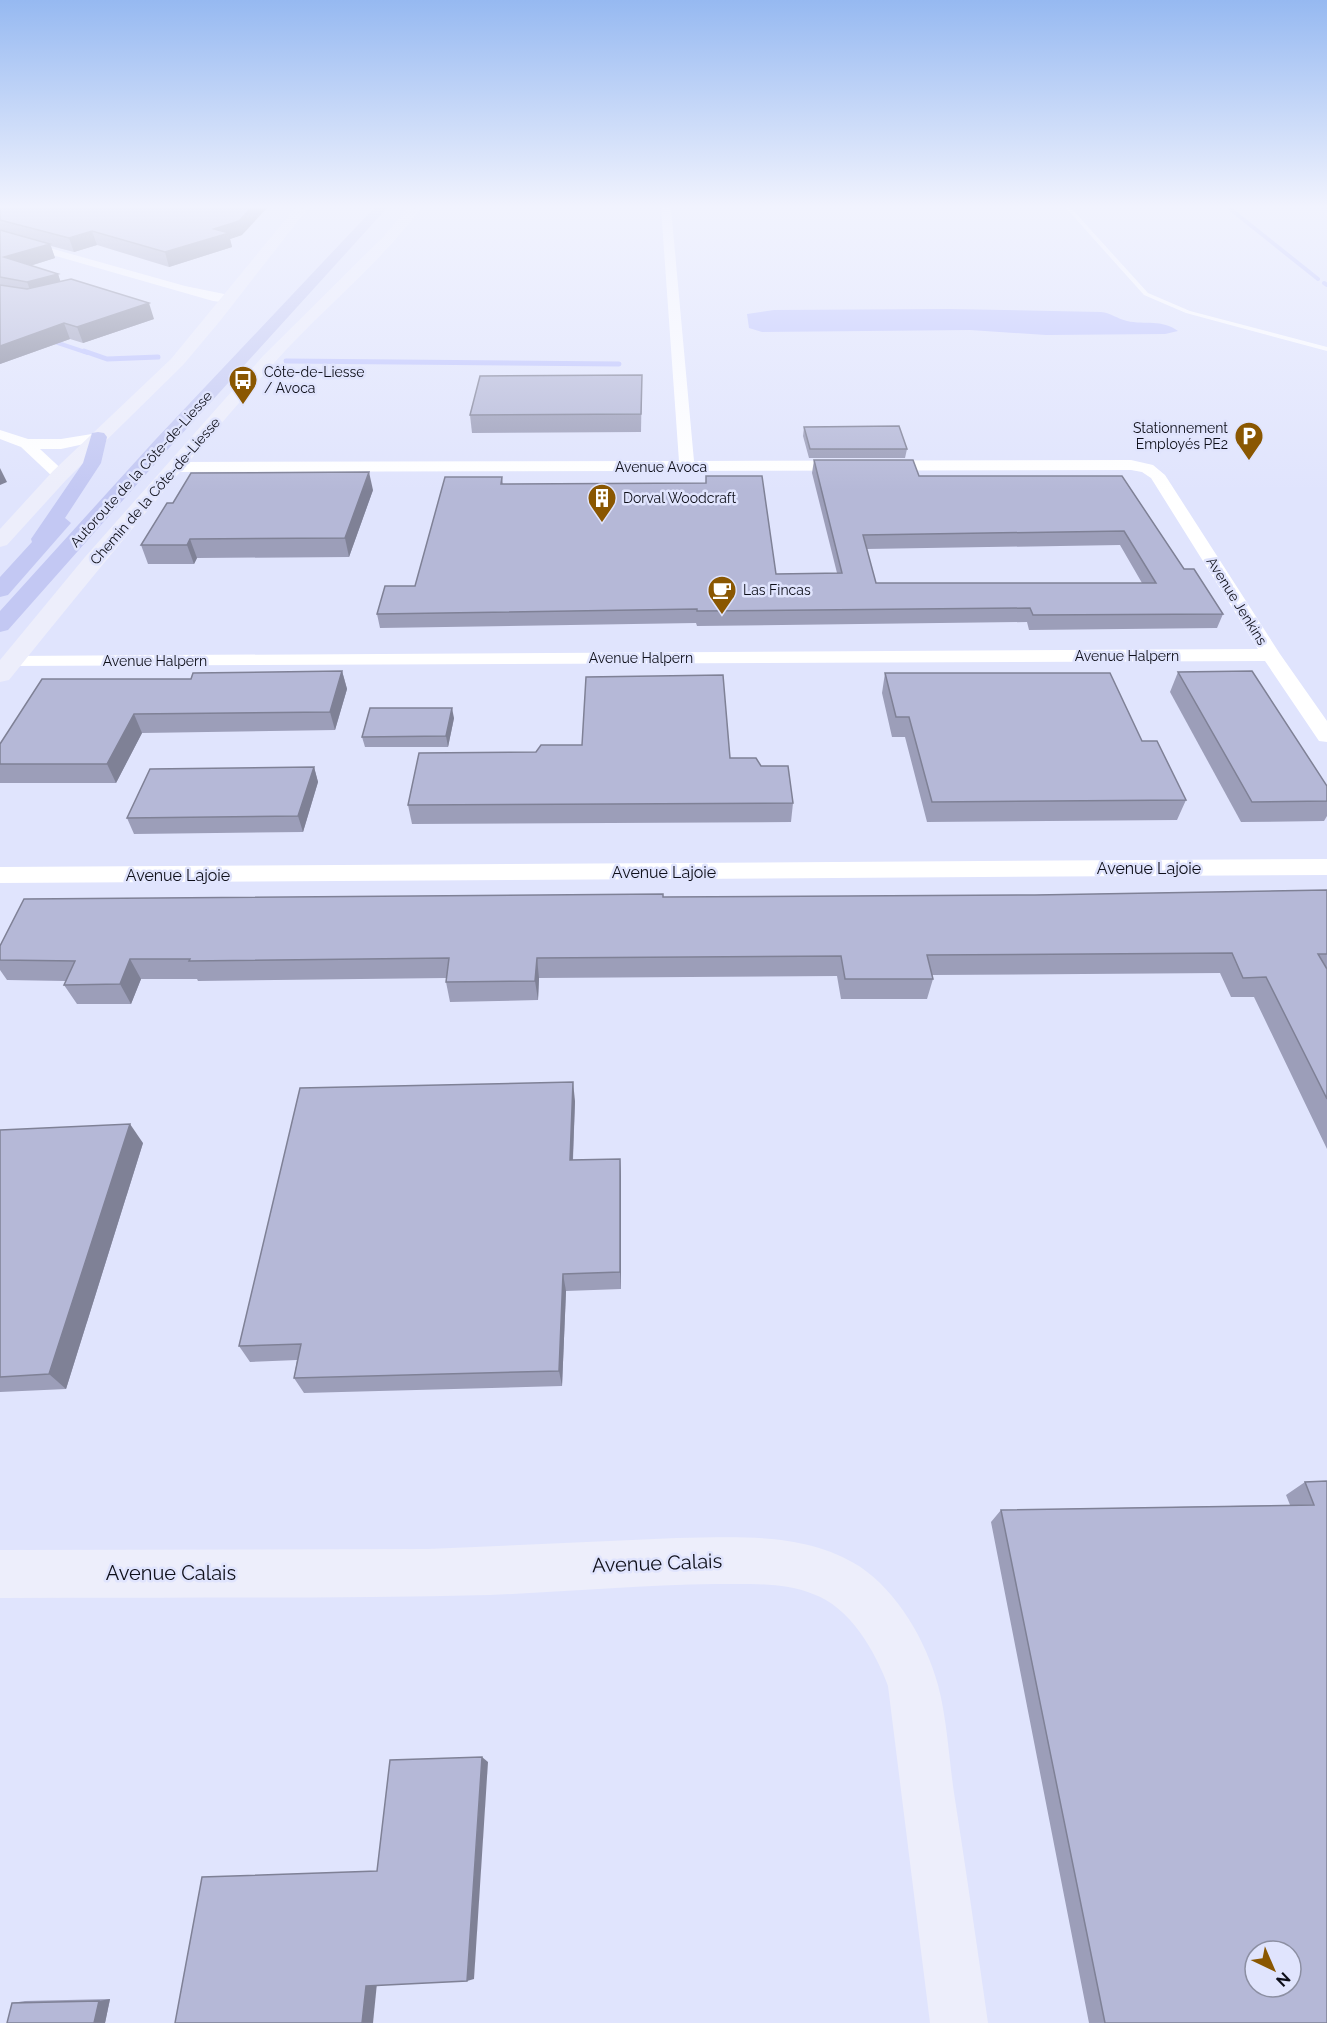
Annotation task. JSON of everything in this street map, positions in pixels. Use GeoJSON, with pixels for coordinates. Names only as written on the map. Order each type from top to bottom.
{"type":"FeatureCollection","features":[{"type":"Feature","properties":{"kind":"highway"},"geometry":{"type":"LineString","coordinates":[[226,350],[272,302]]}},
{"type":"Feature","properties":{"kind":"highway","name":"Autoroute de la Côte-de-Liesse"},"geometry":{"type":"LineString","coordinates":[[0,626],[111,500],[294,302]]}},
{"type":"Feature","properties":{"kind":"highway"},"geometry":{"type":"LineString","coordinates":[[29,557],[92,463],[98,437]]}},
{"type":"Feature","properties":{"kind":"highway","name":"Autoroute de la Côte-de-Liesse"},"geometry":{"type":"LineString","coordinates":[[0,590],[97,486]]}},
{"type":"Feature","properties":{"kind":"main road"},"geometry":{"type":"LineString","coordinates":[[0,541],[60,475],[169,371],[227,302]]}},
{"type":"Feature","properties":{"kind":"main road","name":"Chemin de la Côte-de-Liesse"},"geometry":{"type":"LineString","coordinates":[[5,669],[174,467],[323,302]]}},
{"type":"Feature","properties":{"kind":"main road","name":"Avenue Calais"},"geometry":{"type":"LineString","coordinates":[[0,1574],[490,1570],[652,1561],[750,1560],[795,1565],[827,1575],[858,1595],[883,1623],[903,1657],[913,1686],[959,2023]]}},
{"type":"Feature","properties":{"kind":"street"},"geometry":{"type":"LineString","coordinates":[[674,302],[687,467]]}},
{"type":"Feature","properties":{"kind":"street"},"geometry":{"type":"LineString","coordinates":[[0,434],[26,444],[61,444],[98,437]]}},
{"type":"Feature","properties":{"kind":"street"},"geometry":{"type":"LineString","coordinates":[[26,444],[60,475]]}},
{"type":"Feature","properties":{"kind":"street","name":"Avenue Avoca"},"geometry":{"type":"LineString","coordinates":[[174,467],[1131,465],[1147,468]]}},
{"type":"Feature","properties":{"kind":"street","name":"Avenue Jenkins"},"geometry":{"type":"LineString","coordinates":[[1147,468],[1157,475],[1271,655],[1327,735]]}},
{"type":"Feature","properties":{"kind":"street","name":"Avenue Halpern"},"geometry":{"type":"LineString","coordinates":[[5,669],[1271,655]]}},
{"type":"Feature","properties":{"kind":"street","name":"Avenue Lajoie"},"geometry":{"type":"LineString","coordinates":[[0,875],[1327,867]]}},
{"type":"Feature","properties":{"kind":"lane"},"geometry":{"type":"LineString","coordinates":[[1166,302],[1188,312],[1327,349]]}},
{"type":"Feature","properties":{"kind":"water"},"geometry":{"type":"Polygon","coordinates":[[[949,309],[1101,312],[1127,321],[1166,325],[1178,331],[1165,334],[1046,335],[970,330],[762,332],[749,328],[747,314],[774,310],[949,309]]]}},
{"type":"Feature","properties":{"kind":"building"},"geometry":{"type":"Polygon","coordinates":[[[0,302],[149,303],[77,327],[64,323],[0,346],[0,302]]]}},
{"type":"Feature","properties":{"kind":"building"},"geometry":{"type":"Polygon","coordinates":[[[642,375],[641,414],[470,415],[480,376],[642,375]]]}},
{"type":"Feature","properties":{"kind":"building"},"geometry":{"type":"Polygon","coordinates":[[[899,426],[907,449],[810,449],[804,427],[899,426]]]}},
{"type":"Feature","properties":{"kind":"building"},"geometry":{"type":"Polygon","coordinates":[[[814,460],[913,460],[919,476],[1122,476],[1184,569],[1194,569],[1223,614],[1033,615],[1030,608],[697,611],[697,609],[377,614],[385,586],[415,586],[445,477],[502,477],[501,484],[706,483],[706,476],[762,476],[776,574],[842,573],[814,460]],[[1124,531],[863,535],[876,583],[1156,583],[1124,531]]]}},
{"type":"Feature","properties":{"kind":"building"},"geometry":{"type":"Polygon","coordinates":[[[369,472],[345,538],[190,539],[187,545],[141,545],[167,503],[173,503],[191,473],[369,472]]]}},
{"type":"Feature","properties":{"kind":"building"},"geometry":{"type":"Polygon","coordinates":[[[342,671],[330,712],[134,714],[107,764],[0,764],[0,744],[42,679],[191,679],[193,673],[342,671]]]}},
{"type":"Feature","properties":{"kind":"building"},"geometry":{"type":"Polygon","coordinates":[[[1252,671],[1327,786],[1327,801],[1252,802],[1178,672],[1252,671]]]}},
{"type":"Feature","properties":{"kind":"building"},"geometry":{"type":"Polygon","coordinates":[[[885,673],[1110,673],[1142,741],[1157,741],[1186,800],[932,802],[909,717],[896,717],[885,673]]]}},
{"type":"Feature","properties":{"kind":"building"},"geometry":{"type":"Polygon","coordinates":[[[723,675],[730,758],[756,758],[761,766],[788,766],[793,803],[408,805],[419,753],[536,752],[541,745],[582,745],[586,677],[723,675]]]}},
{"type":"Feature","properties":{"kind":"building"},"geometry":{"type":"Polygon","coordinates":[[[370,708],[452,708],[446,736],[362,737],[370,708]]]}},
{"type":"Feature","properties":{"kind":"building"},"geometry":{"type":"Polygon","coordinates":[[[314,767],[298,816],[127,818],[150,769],[314,767]]]}},
{"type":"Feature","properties":{"kind":"building"},"geometry":{"type":"Polygon","coordinates":[[[1327,890],[1327,954],[1318,954],[1327,969],[1327,1099],[1266,977],[1243,978],[1232,953],[927,955],[933,979],[845,979],[841,956],[537,958],[535,981],[446,982],[449,958],[189,961],[190,959],[130,959],[120,984],[64,985],[75,961],[0,960],[0,946],[24,899],[663,894],[663,897],[1035,895],[1327,890]]]}},
{"type":"Feature","properties":{"kind":"building"},"geometry":{"type":"Polygon","coordinates":[[[573,1082],[570,1160],[620,1159],[620,1272],[563,1274],[559,1371],[294,1378],[301,1344],[239,1346],[300,1088],[573,1082]]]}},
{"type":"Feature","properties":{"kind":"building"},"geometry":{"type":"Polygon","coordinates":[[[130,1124],[49,1374],[0,1377],[0,1130],[130,1124]]]}},
{"type":"Feature","properties":{"kind":"building"},"geometry":{"type":"Polygon","coordinates":[[[1327,1481],[1327,2023],[1105,2023],[1001,1510],[1314,1505],[1305,1482],[1327,1481]]]}},
{"type":"Feature","properties":{"kind":"building"},"geometry":{"type":"Polygon","coordinates":[[[482,1757],[467,1981],[366,1986],[362,2023],[175,2023],[202,1877],[377,1871],[390,1760],[482,1757]]]}},
{"type":"Feature","properties":{"kind":"building"},"geometry":{"type":"Polygon","coordinates":[[[99,2001],[94,2023],[7,2023],[12,2003],[99,2001]]]}},
{"type":"Feature","properties":{"kind":"waterway"},"geometry":{"type":"LineString","coordinates":[[46,339],[88,353]]}},
{"type":"Feature","properties":{"kind":"waterway"},"geometry":{"type":"LineString","coordinates":[[84,351],[107,359],[158,357]]}},
{"type":"Feature","properties":{"kind":"waterway"},"geometry":{"type":"LineString","coordinates":[[286,361],[619,364]]}},
{"type":"Feature","properties":{"kind":"place","name":"Côte-de-Liesse / Avoca"},"geometry":{"type":"Point","coordinates":[243,406]}},
{"type":"Feature","properties":{"kind":"place","name":"Stationnement Employés PE2"},"geometry":{"type":"Point","coordinates":[1249,462]}},
{"type":"Feature","properties":{"kind":"place","name":"Dorval Woodcraft"},"geometry":{"type":"Point","coordinates":[602,524]}},
{"type":"Feature","properties":{"kind":"place","name":"Las Fincas"},"geometry":{"type":"Point","coordinates":[722,616]}}]}
